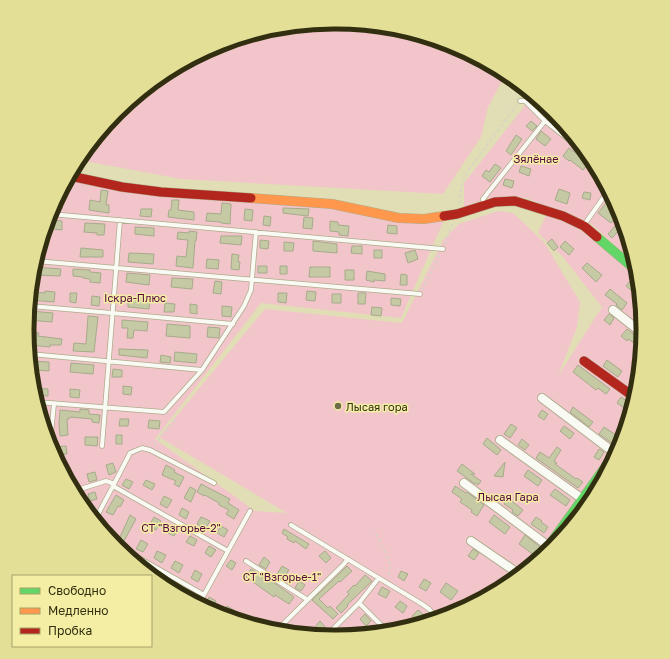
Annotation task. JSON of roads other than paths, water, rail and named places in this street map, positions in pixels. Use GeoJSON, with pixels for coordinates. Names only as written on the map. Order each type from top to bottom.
{"type":"FeatureCollection","features":[{"type":"Feature","properties":{"kind":"street"},"geometry":{"type":"LineString","coordinates":[[76,177],[122,187],[161,192],[332,204],[399,218],[424,219],[457,214],[495,202],[515,201],[563,216],[584,226],[628,263]]}},
{"type":"Feature","properties":{"kind":"street"},"geometry":{"type":"LineString","coordinates":[[613,310],[636,327]]}},
{"type":"Feature","properties":{"kind":"street"},"geometry":{"type":"LineString","coordinates":[[584,361],[629,393]]}},
{"type":"Feature","properties":{"kind":"street"},"geometry":{"type":"LineString","coordinates":[[542,398],[611,449]]}},
{"type":"Feature","properties":{"kind":"street"},"geometry":{"type":"LineString","coordinates":[[500,440],[583,499]]}},
{"type":"Feature","properties":{"kind":"street"},"geometry":{"type":"LineString","coordinates":[[464,483],[545,544]]}},
{"type":"Feature","properties":{"kind":"street"},"geometry":{"type":"LineString","coordinates":[[471,541],[515,570]]}},
{"type":"Feature","properties":{"kind":"lane"},"geometry":{"type":"LineString","coordinates":[[520,101],[524,101],[545,121],[566,137]]}},
{"type":"Feature","properties":{"kind":"lane"},"geometry":{"type":"LineString","coordinates":[[484,205],[483,198],[545,121]]}},
{"type":"Feature","properties":{"kind":"lane"},"geometry":{"type":"LineString","coordinates":[[584,226],[605,196]]}},
{"type":"Feature","properties":{"kind":"lane"},"geometry":{"type":"LineString","coordinates":[[57,215],[443,249]]}},
{"type":"Feature","properties":{"kind":"lane"},"geometry":{"type":"LineString","coordinates":[[102,446],[120,220]]}},
{"type":"Feature","properties":{"kind":"lane"},"geometry":{"type":"LineString","coordinates":[[44,403],[164,412],[202,370],[233,324],[249,295],[251,290],[256,232]]}},
{"type":"Feature","properties":{"kind":"lane"},"geometry":{"type":"LineString","coordinates":[[42,262],[420,294]]}},
{"type":"Feature","properties":{"kind":"lane"},"geometry":{"type":"LineString","coordinates":[[35,306],[233,324]]}},
{"type":"Feature","properties":{"kind":"lane"},"geometry":{"type":"LineString","coordinates":[[36,354],[202,370]]}},
{"type":"Feature","properties":{"kind":"lane"},"geometry":{"type":"LineString","coordinates":[[51,430],[54,404]]}},
{"type":"Feature","properties":{"kind":"lane"},"geometry":{"type":"LineString","coordinates":[[98,514],[130,453],[142,448],[150,450],[214,483]]}},
{"type":"Feature","properties":{"kind":"lane"},"geometry":{"type":"LineString","coordinates":[[81,489],[106,481],[112,483],[113,486],[228,551]]}},
{"type":"Feature","properties":{"kind":"lane"},"geometry":{"type":"LineString","coordinates":[[202,599],[250,511]]}},
{"type":"Feature","properties":{"kind":"lane"},"geometry":{"type":"LineString","coordinates":[[291,526],[422,604],[433,614]]}},
{"type":"Feature","properties":{"kind":"lane"},"geometry":{"type":"LineString","coordinates":[[282,625],[348,559]]}},
{"type":"Feature","properties":{"kind":"lane"},"geometry":{"type":"LineString","coordinates":[[143,561],[204,595]]}},
{"type":"Feature","properties":{"kind":"lane"},"geometry":{"type":"LineString","coordinates":[[246,561],[308,600]]}},
{"type":"Feature","properties":{"kind":"lane"},"geometry":{"type":"LineString","coordinates":[[332,630],[359,603],[378,579]]}},
{"type":"Feature","properties":{"kind":"lane"},"geometry":{"type":"LineString","coordinates":[[359,603],[382,626]]}},
{"type":"Feature","properties":{"kind":"place","name":"Лысая гора"},"geometry":{"type":"Point","coordinates":[338,406]}},
{"type":"Feature","properties":{"kind":"park label","name":"Зялёнае"},"geometry":{"type":"Point","coordinates":[536,158]}},
{"type":"Feature","properties":{"kind":"park label","name":"Іскра-Плюс"},"geometry":{"type":"Point","coordinates":[135,297]}},
{"type":"Feature","properties":{"kind":"park label","name":"Лысая Гара"},"geometry":{"type":"Point","coordinates":[508,496]}},
{"type":"Feature","properties":{"kind":"park label","name":"СТ \"Взгорье-2\""},"geometry":{"type":"Point","coordinates":[181,527]}},
{"type":"Feature","properties":{"kind":"park label","name":"СТ \"Взгорье-1\""},"geometry":{"type":"Point","coordinates":[282,576]}}]}
